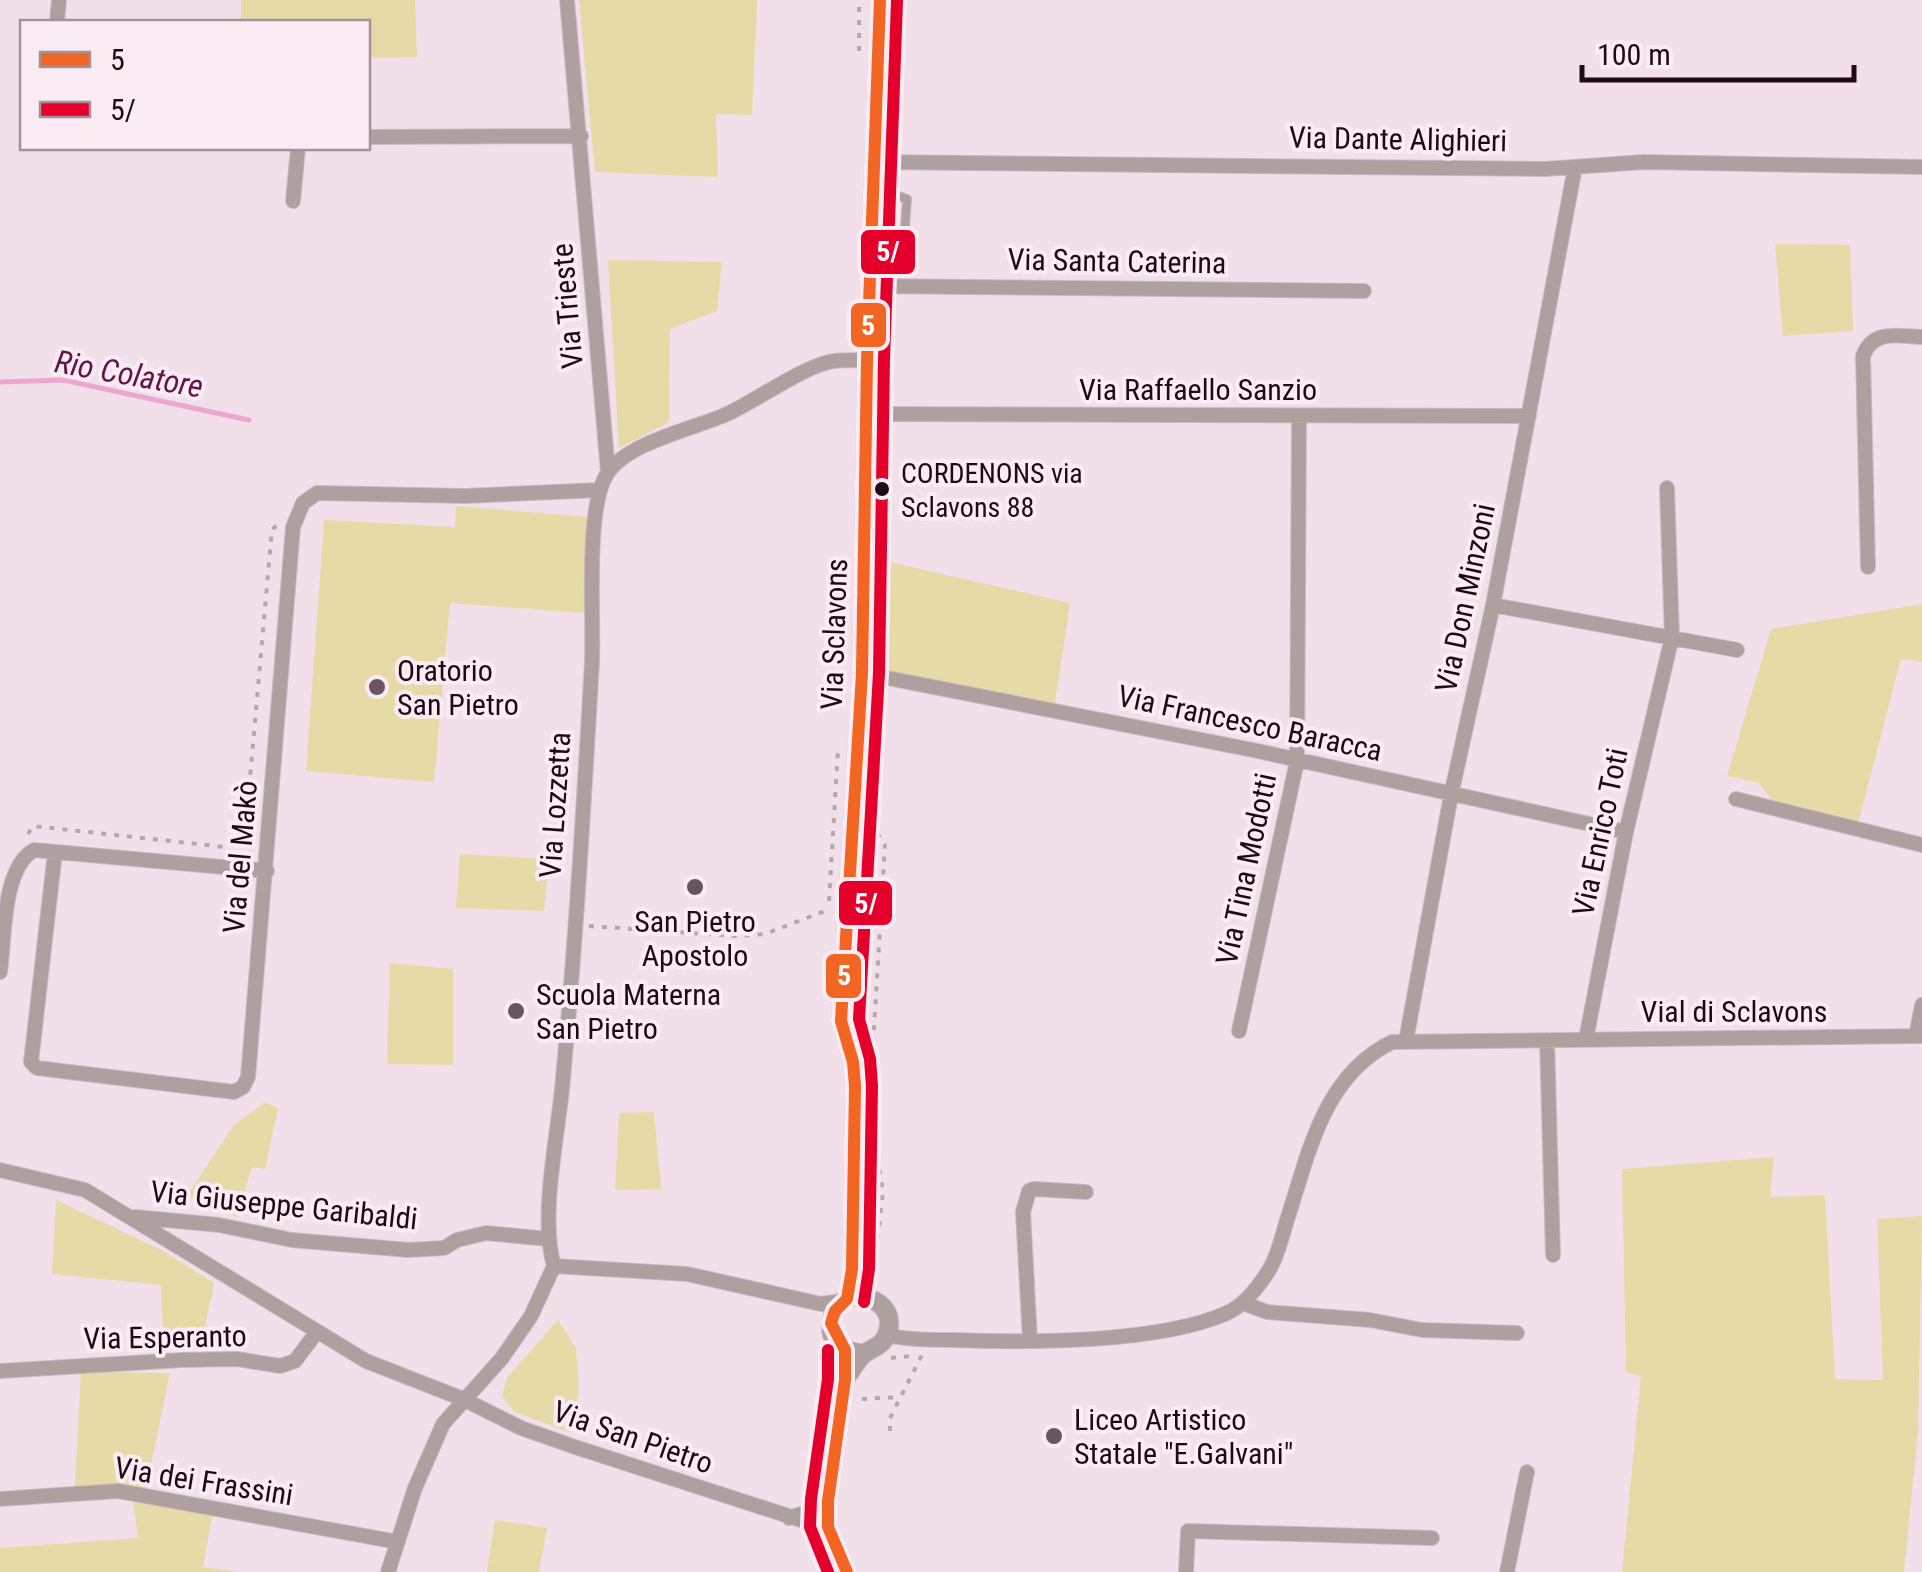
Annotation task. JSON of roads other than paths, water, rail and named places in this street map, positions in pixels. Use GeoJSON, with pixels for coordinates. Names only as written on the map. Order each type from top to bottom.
{"type":"FeatureCollection","features":[{"type":"Feature","properties":{"kind":"street","name":"Via Trieste"},"geometry":{"type":"LineString","coordinates":[[567,0],[608,472]]}},
{"type":"Feature","properties":{"kind":"street","name":"Via Sclavons"},"geometry":{"type":"LineString","coordinates":[[845,1380],[864,1354],[881,1344],[888,1326],[884,1309],[859,1296],[852,1268],[855,1086],[853,1062],[841,1022],[862,673],[866,360],[880,0]]}},
{"type":"Feature","properties":{"kind":"street"},"geometry":{"type":"LineString","coordinates":[[370,136],[580,136]]}},
{"type":"Feature","properties":{"kind":"street"},"geometry":{"type":"LineString","coordinates":[[293,200],[298,150]]}},
{"type":"Feature","properties":{"kind":"street","name":"Via Dante Alighieri"},"geometry":{"type":"LineString","coordinates":[[872,162],[1575,167],[1644,162],[1922,168]]}},
{"type":"Feature","properties":{"kind":"street","name":"Via Don Minzoni"},"geometry":{"type":"LineString","coordinates":[[1406,1041],[1451,796],[1530,416],[1575,167]]}},
{"type":"Feature","properties":{"kind":"street","name":"Via Santa Caterina"},"geometry":{"type":"LineString","coordinates":[[869,286],[1364,291]]}},
{"type":"Feature","properties":{"kind":"street"},"geometry":{"type":"LineString","coordinates":[[1868,568],[1863,356],[1868,343],[1878,336],[1922,336]]}},
{"type":"Feature","properties":{"kind":"street"},"geometry":{"type":"LineString","coordinates":[[608,472],[628,453],[727,414],[827,362],[866,360]]}},
{"type":"Feature","properties":{"kind":"street","name":"Via Raffaello Sanzio"},"geometry":{"type":"LineString","coordinates":[[867,414],[1530,416]]}},
{"type":"Feature","properties":{"kind":"street","name":"Via Tina Modotti"},"geometry":{"type":"LineString","coordinates":[[1239,1031],[1297,761],[1299,417]]}},
{"type":"Feature","properties":{"kind":"street","name":"Via Lozzetta"},"geometry":{"type":"LineString","coordinates":[[554,1266],[549,1238],[574,925],[600,490],[608,472]]}},
{"type":"Feature","properties":{"kind":"street","name":"Via Enrico Toti"},"geometry":{"type":"LineString","coordinates":[[1586,1039],[1626,832],[1672,637],[1666,488]]}},
{"type":"Feature","properties":{"kind":"street","name":"Via del Makò"},"geometry":{"type":"LineString","coordinates":[[55,852],[31,1062],[37,1068],[234,1092],[243,1087],[248,1077],[293,526],[303,502],[317,493],[465,496],[600,490]]}},
{"type":"Feature","properties":{"kind":"street"},"geometry":{"type":"LineString","coordinates":[[1493,605],[1737,650]]}},
{"type":"Feature","properties":{"kind":"street","name":"Via Francesco Baracca"},"geometry":{"type":"LineString","coordinates":[[862,673],[1046,707],[1626,832]]}},
{"type":"Feature","properties":{"kind":"street"},"geometry":{"type":"LineString","coordinates":[[1736,799],[1922,845]]}},
{"type":"Feature","properties":{"kind":"street"},"geometry":{"type":"LineString","coordinates":[[0,972],[11,880],[27,854],[34,850],[266,871]]}},
{"type":"Feature","properties":{"kind":"street"},"geometry":{"type":"LineString","coordinates":[[1919,1036],[1922,1005]]}},
{"type":"Feature","properties":{"kind":"street","name":"Vial di Sclavons"},"geometry":{"type":"LineString","coordinates":[[886,1335],[1030,1340],[1163,1332],[1229,1312],[1243,1302],[1272,1266],[1320,1120],[1337,1089],[1371,1053],[1392,1042],[1919,1036]]}},
{"type":"Feature","properties":{"kind":"street"},"geometry":{"type":"LineString","coordinates":[[1546,1040],[1553,1255]]}},
{"type":"Feature","properties":{"kind":"street","name":"Via Giuseppe Garibaldi"},"geometry":{"type":"LineString","coordinates":[[0,1170],[85,1190],[316,1334]]}},
{"type":"Feature","properties":{"kind":"street"},"geometry":{"type":"LineString","coordinates":[[1030,1340],[1022,1212],[1025,1201],[1034,1189],[1086,1192]]}},
{"type":"Feature","properties":{"kind":"street","name":"Via Giuseppe Garibaldi"},"geometry":{"type":"LineString","coordinates":[[130,1216],[219,1225],[292,1240],[408,1250],[444,1248],[457,1240],[486,1233],[549,1238]]}},
{"type":"Feature","properties":{"kind":"street"},"geometry":{"type":"LineString","coordinates":[[388,1572],[415,1488],[443,1424],[502,1358],[532,1316],[554,1266],[687,1274],[821,1304],[859,1296]]}},
{"type":"Feature","properties":{"kind":"street","name":"Via Sclavons"},"geometry":{"type":"LineString","coordinates":[[848,1572],[828,1527],[828,1493],[845,1380],[845,1350],[832,1336],[830,1326],[832,1316],[859,1296]]}},
{"type":"Feature","properties":{"kind":"street"},"geometry":{"type":"LineString","coordinates":[[1243,1302],[1266,1312],[1370,1320],[1422,1330],[1517,1333]]}},
{"type":"Feature","properties":{"kind":"street","name":"Via San Pietro"},"geometry":{"type":"LineString","coordinates":[[316,1334],[366,1362],[463,1399],[539,1434],[807,1522],[832,1536]]}},
{"type":"Feature","properties":{"kind":"street","name":"Via Esperanto"},"geometry":{"type":"LineString","coordinates":[[0,1371],[237,1359],[280,1366],[295,1361],[316,1334]]}},
{"type":"Feature","properties":{"kind":"street"},"geometry":{"type":"LineString","coordinates":[[845,1350],[864,1354]]}},
{"type":"Feature","properties":{"kind":"street"},"geometry":{"type":"LineString","coordinates":[[1507,1572],[1527,1472]]}},
{"type":"Feature","properties":{"kind":"street","name":"Via dei Frassini"},"geometry":{"type":"LineString","coordinates":[[0,1499],[118,1491],[398,1542]]}},
{"type":"Feature","properties":{"kind":"street"},"geometry":{"type":"LineString","coordinates":[[789,1518],[807,1512],[828,1493]]}},
{"type":"Feature","properties":{"kind":"street"},"geometry":{"type":"LineString","coordinates":[[1186,1572],[1188,1532],[1432,1538]]}},
{"type":"Feature","properties":{"kind":"lane"},"geometry":{"type":"LineString","coordinates":[[870,265],[903,256],[907,200],[872,186]]}},
{"type":"Feature","properties":{"kind":"waterway","name":"Rio Colatore"},"geometry":{"type":"LineString","coordinates":[[0,382],[63,380],[249,420]]}},
{"type":"Feature","properties":{"kind":"place","name":"CORDENONS via Sclavons 88"},"geometry":{"type":"Point","coordinates":[882,489]}},
{"type":"Feature","properties":{"kind":"place","name":"Oratorio San Pietro"},"geometry":{"type":"Point","coordinates":[377,687]}},
{"type":"Feature","properties":{"kind":"place","name":"San Pietro Apostolo"},"geometry":{"type":"Point","coordinates":[695,887]}},
{"type":"Feature","properties":{"kind":"place","name":"Scuola Materna San Pietro"},"geometry":{"type":"Point","coordinates":[516,1011]}},
{"type":"Feature","properties":{"kind":"place","name":"Liceo Artistico Statale \"E.Galvani\""},"geometry":{"type":"Point","coordinates":[1054,1436]}}]}
